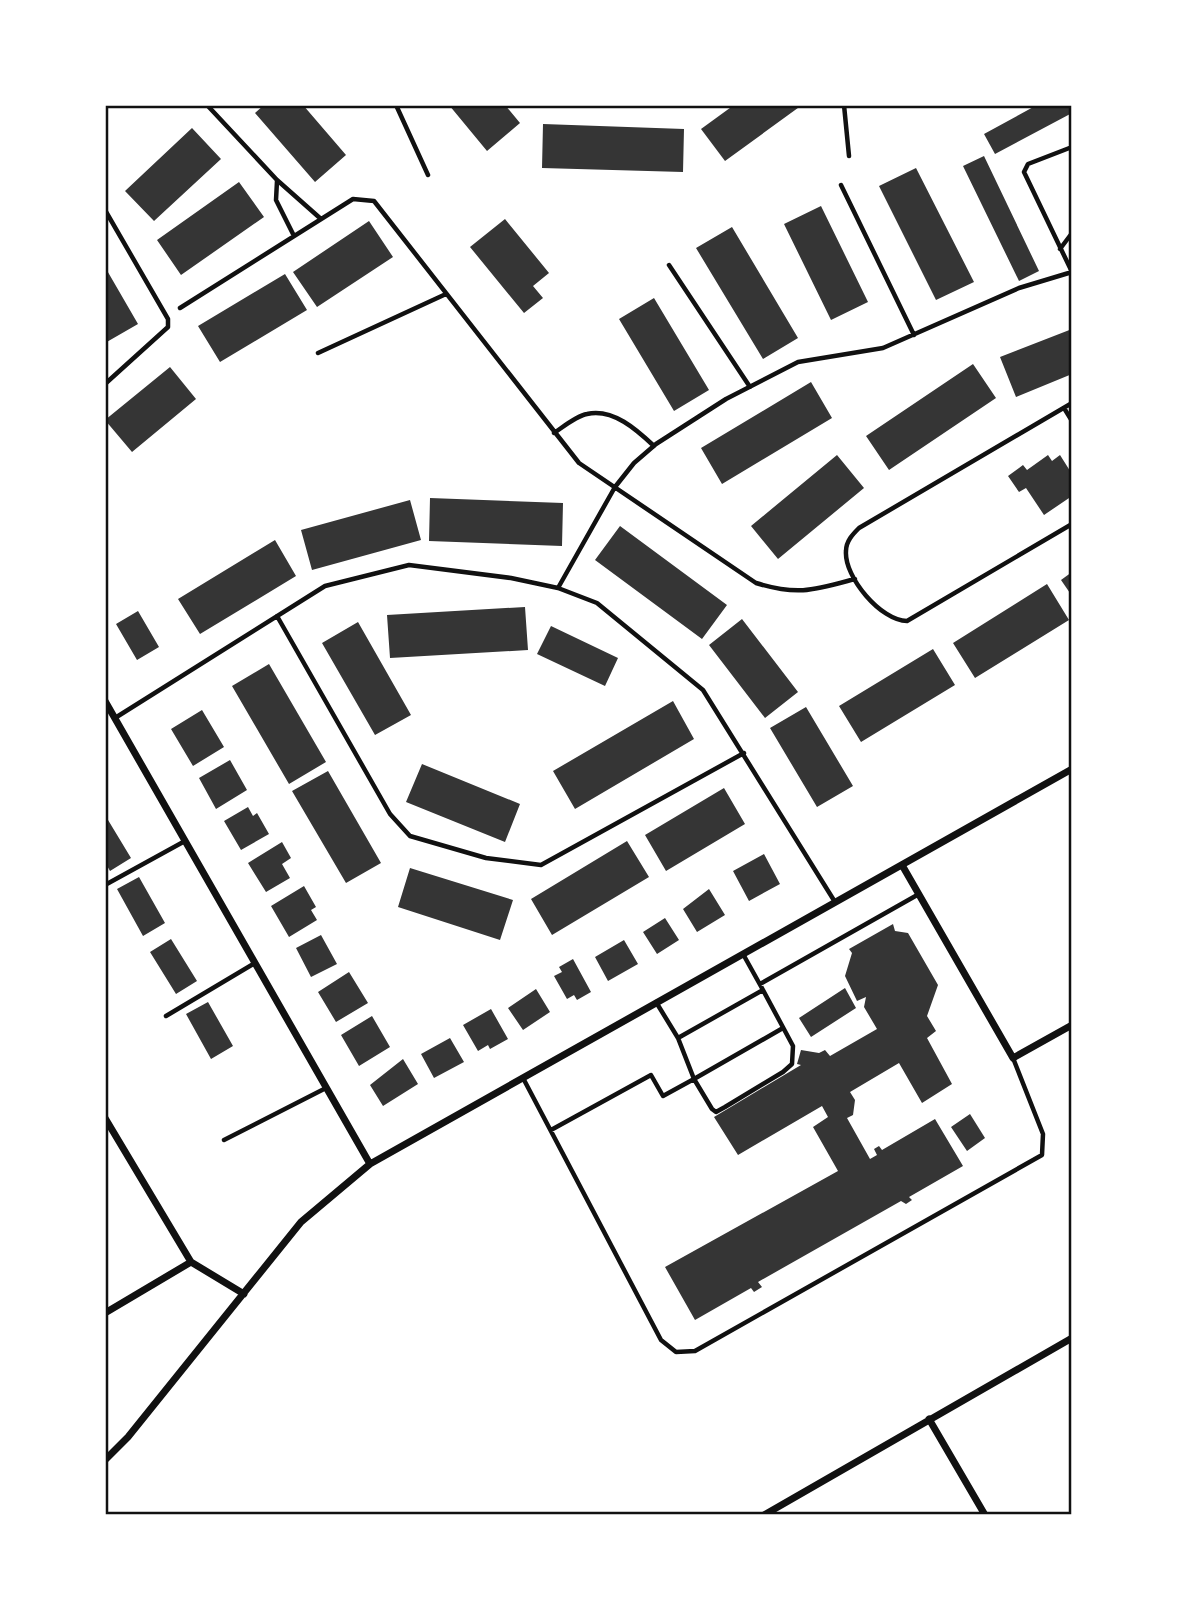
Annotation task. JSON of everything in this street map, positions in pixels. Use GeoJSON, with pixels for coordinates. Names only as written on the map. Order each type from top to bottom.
{"type":"FeatureCollection","features":[{"type":"Feature","properties":{"kind":"street"},"geometry":{"type":"LineString","coordinates":[[105,701],[370,1164]]}},
{"type":"Feature","properties":{"kind":"street"},"geometry":{"type":"LineString","coordinates":[[105,1460],[128,1437],[300,1222],[370,1164],[1072,769]]}},
{"type":"Feature","properties":{"kind":"street"},"geometry":{"type":"LineString","coordinates":[[902,865],[1013,1058],[1072,1025]]}},
{"type":"Feature","properties":{"kind":"street"},"geometry":{"type":"LineString","coordinates":[[105,1118],[108,1129],[191,1262],[244,1294]]}},
{"type":"Feature","properties":{"kind":"street"},"geometry":{"type":"LineString","coordinates":[[105,1313],[191,1262]]}},
{"type":"Feature","properties":{"kind":"street"},"geometry":{"type":"LineString","coordinates":[[764,1515],[1072,1338]]}},
{"type":"Feature","properties":{"kind":"street"},"geometry":{"type":"LineString","coordinates":[[929,1419],[985,1515]]}},
{"type":"Feature","properties":{"kind":"lane"},"geometry":{"type":"LineString","coordinates":[[207,105],[277,180],[321,219]]}},
{"type":"Feature","properties":{"kind":"lane"},"geometry":{"type":"LineString","coordinates":[[396,105],[428,175]]}},
{"type":"Feature","properties":{"kind":"lane"},"geometry":{"type":"LineString","coordinates":[[844,105],[849,156]]}},
{"type":"Feature","properties":{"kind":"lane"},"geometry":{"type":"LineString","coordinates":[[558,588],[615,487],[634,463],[654,446],[750,387],[798,362],[861,353],[914,335],[1018,288],[1072,272],[1024,172],[1028,164],[1072,147]]}},
{"type":"Feature","properties":{"kind":"lane"},"geometry":{"type":"LineString","coordinates":[[277,180],[276,200],[294,236]]}},
{"type":"Feature","properties":{"kind":"lane"},"geometry":{"type":"LineString","coordinates":[[841,185],[914,335]]}},
{"type":"Feature","properties":{"kind":"lane"},"geometry":{"type":"LineString","coordinates":[[180,308],[353,199],[374,201],[579,463],[757,583],[784,592],[813,590],[855,579]]}},
{"type":"Feature","properties":{"kind":"lane"},"geometry":{"type":"LineString","coordinates":[[105,210],[168,319],[168,327],[105,384]]}},
{"type":"Feature","properties":{"kind":"lane"},"geometry":{"type":"LineString","coordinates":[[1060,249],[1072,233]]}},
{"type":"Feature","properties":{"kind":"lane"},"geometry":{"type":"LineString","coordinates":[[669,265],[750,387]]}},
{"type":"Feature","properties":{"kind":"lane"},"geometry":{"type":"LineString","coordinates":[[318,353],[446,294]]}},
{"type":"Feature","properties":{"kind":"lane"},"geometry":{"type":"LineString","coordinates":[[1072,404],[859,528],[850,536],[846,551],[855,579],[874,606],[888,617],[906,621],[1072,524]]}},
{"type":"Feature","properties":{"kind":"lane"},"geometry":{"type":"LineString","coordinates":[[1064,408],[1072,421]]}},
{"type":"Feature","properties":{"kind":"lane"},"geometry":{"type":"LineString","coordinates":[[554,433],[587,414],[610,415],[634,427],[654,446]]}},
{"type":"Feature","properties":{"kind":"lane"},"geometry":{"type":"LineString","coordinates":[[115,718],[325,586],[410,565],[511,578],[558,588],[597,603],[703,690],[835,902]]}},
{"type":"Feature","properties":{"kind":"lane"},"geometry":{"type":"LineString","coordinates":[[277,616],[390,814],[410,836],[486,858],[541,865],[744,753]]}},
{"type":"Feature","properties":{"kind":"lane"},"geometry":{"type":"LineString","coordinates":[[105,886],[185,841]]}},
{"type":"Feature","properties":{"kind":"lane"},"geometry":{"type":"LineString","coordinates":[[760,984],[919,894]]}},
{"type":"Feature","properties":{"kind":"lane"},"geometry":{"type":"LineString","coordinates":[[656,1002],[678,1038],[694,1079],[712,1110],[716,1112],[792,1064],[793,1046],[743,954]]}},
{"type":"Feature","properties":{"kind":"lane"},"geometry":{"type":"LineString","coordinates":[[166,1016],[255,963]]}},
{"type":"Feature","properties":{"kind":"lane"},"geometry":{"type":"LineString","coordinates":[[678,1038],[763,990]]}},
{"type":"Feature","properties":{"kind":"lane"},"geometry":{"type":"LineString","coordinates":[[551,1130],[652,1074],[663,1096],[783,1028]]}},
{"type":"Feature","properties":{"kind":"lane"},"geometry":{"type":"LineString","coordinates":[[523,1078],[661,1340],[676,1352],[695,1351],[1042,1155],[1043,1134],[1013,1058]]}},
{"type":"Feature","properties":{"kind":"lane"},"geometry":{"type":"LineString","coordinates":[[224,1140],[326,1088]]}},
{"type":"Feature","properties":{"kind":"building"},"geometry":{"type":"Polygon","coordinates":[[[264,105],[303,105],[346,155],[315,182],[255,113],[264,105]]]}},
{"type":"Feature","properties":{"kind":"building"},"geometry":{"type":"Polygon","coordinates":[[[449,105],[505,105],[520,123],[487,151],[449,105]]]}},
{"type":"Feature","properties":{"kind":"building"},"geometry":{"type":"Polygon","coordinates":[[[734,105],[802,105],[725,161],[701,129],[734,105]]]}},
{"type":"Feature","properties":{"kind":"building"},"geometry":{"type":"Polygon","coordinates":[[[1037,105],[1072,105],[1072,113],[995,154],[984,134],[1037,105]]]}},
{"type":"Feature","properties":{"kind":"building"},"geometry":{"type":"Polygon","coordinates":[[[543,124],[684,129],[683,172],[542,168],[543,124]]]}},
{"type":"Feature","properties":{"kind":"building"},"geometry":{"type":"Polygon","coordinates":[[[192,128],[221,159],[154,221],[125,191],[192,128]]]}},
{"type":"Feature","properties":{"kind":"building"},"geometry":{"type":"Polygon","coordinates":[[[984,156],[1039,271],[1019,281],[963,166],[984,156]]]}},
{"type":"Feature","properties":{"kind":"building"},"geometry":{"type":"Polygon","coordinates":[[[916,168],[974,282],[936,300],[879,186],[916,168]]]}},
{"type":"Feature","properties":{"kind":"building"},"geometry":{"type":"Polygon","coordinates":[[[239,182],[264,217],[181,275],[157,240],[239,182]]]}},
{"type":"Feature","properties":{"kind":"building"},"geometry":{"type":"Polygon","coordinates":[[[821,206],[868,302],[831,320],[784,224],[821,206]]]}},
{"type":"Feature","properties":{"kind":"building"},"geometry":{"type":"Polygon","coordinates":[[[505,219],[549,273],[533,286],[543,298],[524,313],[470,247],[505,219]]]}},
{"type":"Feature","properties":{"kind":"building"},"geometry":{"type":"Polygon","coordinates":[[[369,221],[393,257],[317,307],[293,272],[369,221]]]}},
{"type":"Feature","properties":{"kind":"building"},"geometry":{"type":"Polygon","coordinates":[[[732,227],[798,338],[763,359],[696,248],[732,227]]]}},
{"type":"Feature","properties":{"kind":"building"},"geometry":{"type":"Polygon","coordinates":[[[105,267],[138,324],[105,343],[105,267]]]}},
{"type":"Feature","properties":{"kind":"building"},"geometry":{"type":"Polygon","coordinates":[[[285,274],[307,310],[220,362],[198,326],[285,274]]]}},
{"type":"Feature","properties":{"kind":"building"},"geometry":{"type":"Polygon","coordinates":[[[654,298],[709,390],[674,411],[619,319],[654,298]]]}},
{"type":"Feature","properties":{"kind":"building"},"geometry":{"type":"Polygon","coordinates":[[[1072,329],[1072,374],[1016,397],[1000,357],[1072,329]]]}},
{"type":"Feature","properties":{"kind":"building"},"geometry":{"type":"Polygon","coordinates":[[[973,364],[996,398],[889,470],[866,436],[973,364]]]}},
{"type":"Feature","properties":{"kind":"building"},"geometry":{"type":"Polygon","coordinates":[[[170,367],[196,399],[132,452],[105,420],[170,367]]]}},
{"type":"Feature","properties":{"kind":"building"},"geometry":{"type":"Polygon","coordinates":[[[811,382],[832,418],[722,484],[701,448],[811,382]]]}},
{"type":"Feature","properties":{"kind":"building"},"geometry":{"type":"Polygon","coordinates":[[[837,455],[864,488],[778,559],[751,526],[837,455]]]}},
{"type":"Feature","properties":{"kind":"building"},"geometry":{"type":"Polygon","coordinates":[[[1048,455],[1052,461],[1060,455],[1072,474],[1069,478],[1072,496],[1044,515],[1026,488],[1019,492],[1008,476],[1023,465],[1027,470],[1048,455]]]}},
{"type":"Feature","properties":{"kind":"building"},"geometry":{"type":"Polygon","coordinates":[[[430,498],[563,503],[562,546],[429,541],[430,498]]]}},
{"type":"Feature","properties":{"kind":"building"},"geometry":{"type":"Polygon","coordinates":[[[410,500],[421,540],[312,570],[301,530],[410,500]]]}},
{"type":"Feature","properties":{"kind":"building"},"geometry":{"type":"Polygon","coordinates":[[[620,526],[727,605],[702,639],[595,560],[620,526]]]}},
{"type":"Feature","properties":{"kind":"building"},"geometry":{"type":"Polygon","coordinates":[[[275,540],[296,576],[200,634],[178,599],[275,540]]]}},
{"type":"Feature","properties":{"kind":"building"},"geometry":{"type":"Polygon","coordinates":[[[1072,572],[1072,596],[1061,580],[1072,572]]]}},
{"type":"Feature","properties":{"kind":"building"},"geometry":{"type":"Polygon","coordinates":[[[1047,584],[1069,620],[975,678],[953,643],[1047,584]]]}},
{"type":"Feature","properties":{"kind":"building"},"geometry":{"type":"Polygon","coordinates":[[[525,607],[528,650],[390,658],[387,615],[525,607]]]}},
{"type":"Feature","properties":{"kind":"building"},"geometry":{"type":"Polygon","coordinates":[[[138,611],[159,647],[137,660],[116,624],[138,611]]]}},
{"type":"Feature","properties":{"kind":"building"},"geometry":{"type":"Polygon","coordinates":[[[742,619],[798,692],[765,718],[709,645],[742,619]]]}},
{"type":"Feature","properties":{"kind":"building"},"geometry":{"type":"Polygon","coordinates":[[[358,622],[411,715],[375,735],[322,643],[358,622]]]}},
{"type":"Feature","properties":{"kind":"building"},"geometry":{"type":"Polygon","coordinates":[[[551,626],[618,658],[605,686],[537,654],[551,626]]]}},
{"type":"Feature","properties":{"kind":"building"},"geometry":{"type":"Polygon","coordinates":[[[933,649],[955,685],[861,742],[839,706],[933,649]]]}},
{"type":"Feature","properties":{"kind":"building"},"geometry":{"type":"Polygon","coordinates":[[[269,664],[326,762],[289,784],[232,686],[269,664]]]}},
{"type":"Feature","properties":{"kind":"building"},"geometry":{"type":"Polygon","coordinates":[[[673,701],[694,739],[575,809],[553,771],[673,701]]]}},
{"type":"Feature","properties":{"kind":"building"},"geometry":{"type":"Polygon","coordinates":[[[806,707],[853,786],[817,807],[770,728],[806,707]]]}},
{"type":"Feature","properties":{"kind":"building"},"geometry":{"type":"Polygon","coordinates":[[[202,710],[224,747],[193,766],[171,729],[202,710]]]}},
{"type":"Feature","properties":{"kind":"building"},"geometry":{"type":"Polygon","coordinates":[[[230,760],[247,790],[216,809],[199,778],[230,760]]]}},
{"type":"Feature","properties":{"kind":"building"},"geometry":{"type":"Polygon","coordinates":[[[422,764],[520,804],[505,842],[406,802],[422,764]]]}},
{"type":"Feature","properties":{"kind":"building"},"geometry":{"type":"Polygon","coordinates":[[[328,771],[381,863],[346,883],[292,791],[328,771]]]}},
{"type":"Feature","properties":{"kind":"building"},"geometry":{"type":"Polygon","coordinates":[[[724,788],[745,824],[666,871],[645,835],[724,788]]]}},
{"type":"Feature","properties":{"kind":"building"},"geometry":{"type":"Polygon","coordinates":[[[248,807],[253,816],[257,813],[269,834],[241,850],[224,821],[248,807]]]}},
{"type":"Feature","properties":{"kind":"building"},"geometry":{"type":"Polygon","coordinates":[[[105,815],[131,858],[110,871],[105,862],[105,815]]]}},
{"type":"Feature","properties":{"kind":"building"},"geometry":{"type":"Polygon","coordinates":[[[627,841],[649,877],[552,935],[531,899],[627,841]]]}},
{"type":"Feature","properties":{"kind":"building"},"geometry":{"type":"Polygon","coordinates":[[[282,842],[291,858],[282,864],[290,878],[266,892],[248,863],[282,842]]]}},
{"type":"Feature","properties":{"kind":"building"},"geometry":{"type":"Polygon","coordinates":[[[764,854],[780,884],[749,901],[733,871],[764,854]]]}},
{"type":"Feature","properties":{"kind":"building"},"geometry":{"type":"Polygon","coordinates":[[[410,868],[513,900],[500,940],[398,907],[410,868]]]}},
{"type":"Feature","properties":{"kind":"building"},"geometry":{"type":"Polygon","coordinates":[[[139,877],[165,923],[143,936],[117,889],[139,877]]]}},
{"type":"Feature","properties":{"kind":"building"},"geometry":{"type":"Polygon","coordinates":[[[304,886],[316,907],[311,910],[317,920],[289,937],[271,906],[304,886]]]}},
{"type":"Feature","properties":{"kind":"building"},"geometry":{"type":"Polygon","coordinates":[[[709,889],[725,915],[697,932],[683,909],[709,889]]]}},
{"type":"Feature","properties":{"kind":"building"},"geometry":{"type":"Polygon","coordinates":[[[665,918],[679,940],[657,954],[643,932],[665,918]]]}},
{"type":"Feature","properties":{"kind":"building"},"geometry":{"type":"Polygon","coordinates":[[[893,924],[895,931],[908,933],[938,985],[927,1016],[936,1031],[927,1038],[952,1084],[922,1103],[899,1063],[850,1092],[855,1100],[853,1115],[847,1118],[870,1159],[877,1155],[874,1149],[879,1146],[882,1150],[935,1119],[963,1166],[909,1197],[912,1200],[906,1204],[901,1201],[758,1282],[762,1287],[754,1292],[751,1288],[695,1320],[665,1267],[838,1171],[813,1127],[828,1117],[822,1106],[738,1155],[714,1117],[801,1065],[797,1064],[801,1050],[819,1053],[825,1050],[830,1056],[877,1029],[864,1007],[866,997],[857,1001],[845,976],[852,953],[849,949],[893,924]]]}},
{"type":"Feature","properties":{"kind":"building"},"geometry":{"type":"Polygon","coordinates":[[[321,935],[337,964],[311,977],[296,948],[321,935]]]}},
{"type":"Feature","properties":{"kind":"building"},"geometry":{"type":"Polygon","coordinates":[[[171,939],[197,981],[176,994],[150,952],[171,939]]]}},
{"type":"Feature","properties":{"kind":"building"},"geometry":{"type":"Polygon","coordinates":[[[624,940],[638,964],[608,981],[595,957],[624,940]]]}},
{"type":"Feature","properties":{"kind":"building"},"geometry":{"type":"Polygon","coordinates":[[[573,959],[591,992],[577,1000],[574,995],[567,999],[554,976],[562,972],[559,967],[573,959]]]}},
{"type":"Feature","properties":{"kind":"building"},"geometry":{"type":"Polygon","coordinates":[[[349,972],[368,1003],[336,1022],[318,992],[349,972]]]}},
{"type":"Feature","properties":{"kind":"building"},"geometry":{"type":"Polygon","coordinates":[[[845,988],[856,1008],[811,1037],[799,1018],[845,988]]]}},
{"type":"Feature","properties":{"kind":"building"},"geometry":{"type":"Polygon","coordinates":[[[536,989],[550,1012],[523,1030],[508,1008],[536,989]]]}},
{"type":"Feature","properties":{"kind":"building"},"geometry":{"type":"Polygon","coordinates":[[[208,1002],[233,1046],[211,1059],[186,1014],[208,1002]]]}},
{"type":"Feature","properties":{"kind":"building"},"geometry":{"type":"Polygon","coordinates":[[[491,1009],[508,1039],[490,1049],[488,1045],[478,1051],[463,1025],[491,1009]]]}},
{"type":"Feature","properties":{"kind":"building"},"geometry":{"type":"Polygon","coordinates":[[[372,1016],[390,1047],[359,1066],[341,1035],[372,1016]]]}},
{"type":"Feature","properties":{"kind":"building"},"geometry":{"type":"Polygon","coordinates":[[[450,1038],[464,1062],[434,1078],[421,1054],[450,1038]]]}},
{"type":"Feature","properties":{"kind":"building"},"geometry":{"type":"Polygon","coordinates":[[[403,1059],[418,1084],[383,1106],[370,1085],[403,1059]]]}},
{"type":"Feature","properties":{"kind":"building"},"geometry":{"type":"Polygon","coordinates":[[[970,1114],[985,1138],[967,1151],[951,1127],[970,1114]]]}}]}
